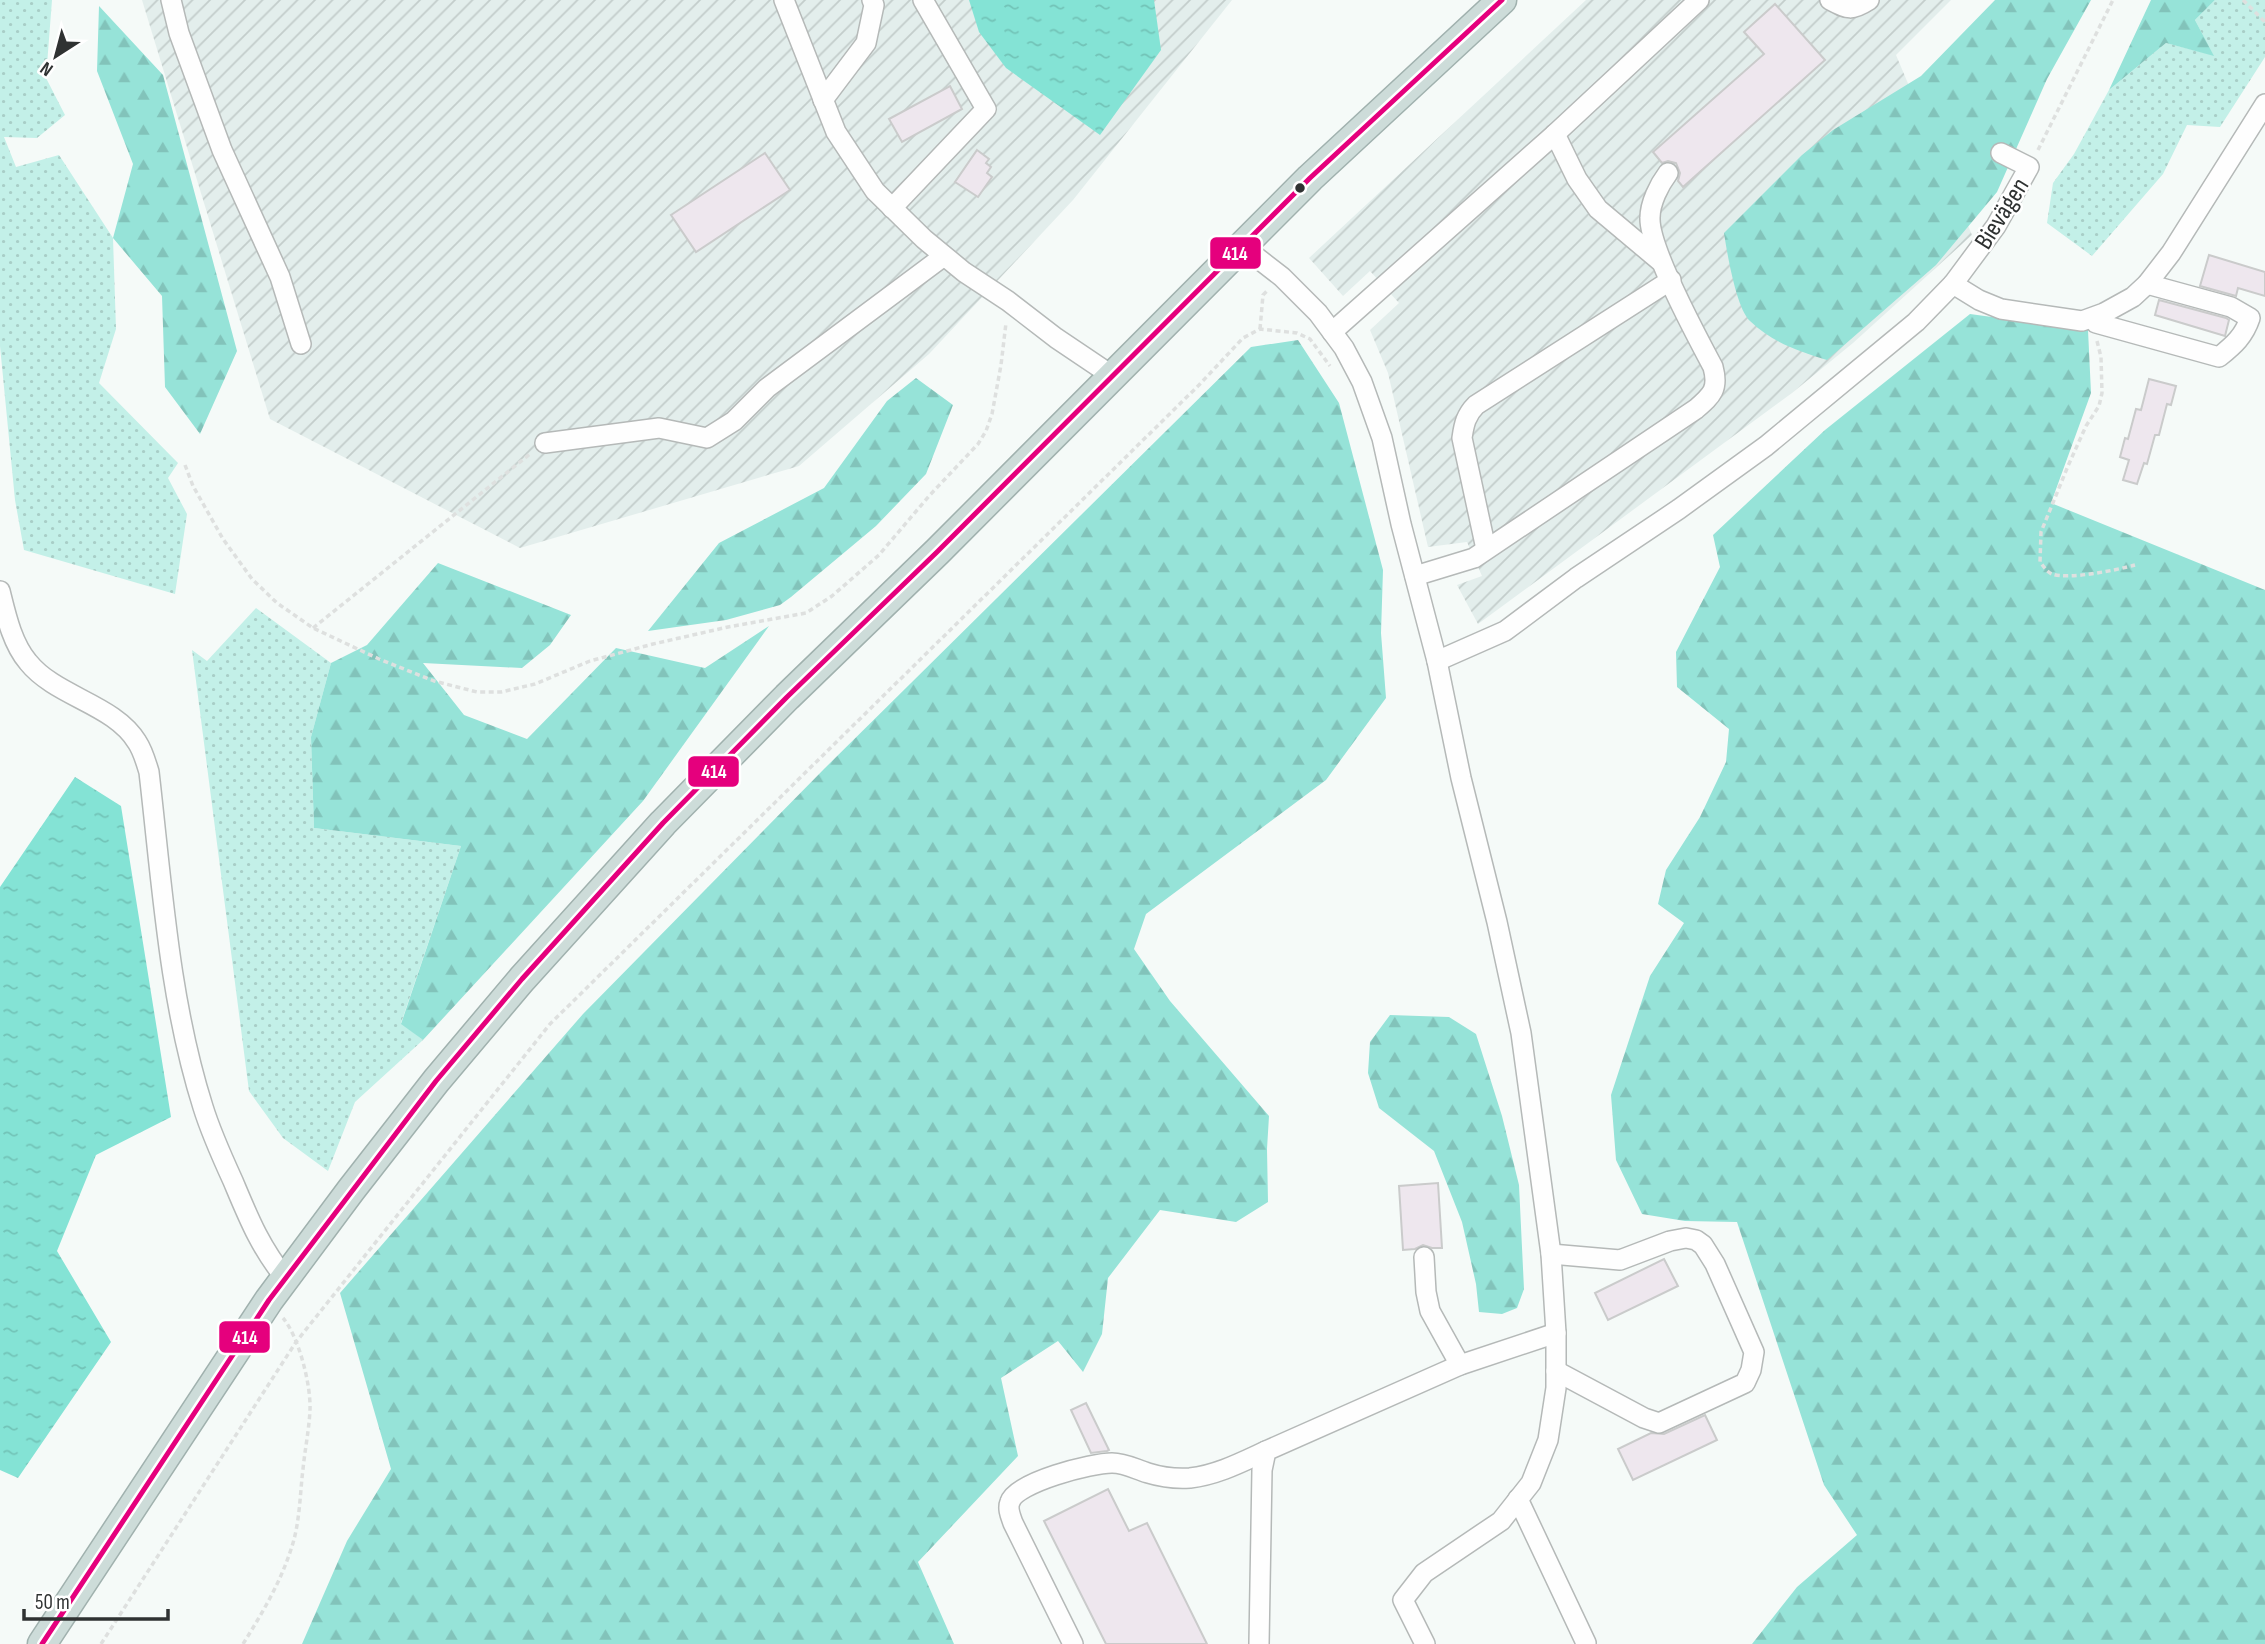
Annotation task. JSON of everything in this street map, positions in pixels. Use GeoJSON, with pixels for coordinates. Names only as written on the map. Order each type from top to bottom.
{"type":"FeatureCollection","features":[{"type":"Feature","properties":{"kind":"highway"},"geometry":{"type":"LineString","coordinates":[[42,1644],[278,1290],[436,1082],[594,898],[663,823],[787,697],[937,552],[1310,178],[1502,0]]}},
{"type":"Feature","properties":{"kind":"street"},"geometry":{"type":"LineString","coordinates":[[171,0],[179,33],[222,150],[280,277],[301,344]]}},
{"type":"Feature","properties":{"kind":"street"},"geometry":{"type":"LineString","coordinates":[[784,0],[836,132],[875,191],[964,272],[1008,300],[1056,338],[1111,375]]}},
{"type":"Feature","properties":{"kind":"street"},"geometry":{"type":"LineString","coordinates":[[823,100],[866,43],[874,5],[872,0]]}},
{"type":"Feature","properties":{"kind":"street"},"geometry":{"type":"LineString","coordinates":[[892,208],[986,109],[923,0]]}},
{"type":"Feature","properties":{"kind":"street"},"geometry":{"type":"LineString","coordinates":[[1332,332],[1555,134],[1699,0]]}},
{"type":"Feature","properties":{"kind":"street"},"geometry":{"type":"LineString","coordinates":[[1830,0],[1846,8],[1858,7],[1869,0]]}},
{"type":"Feature","properties":{"kind":"street"},"geometry":{"type":"LineString","coordinates":[[1953,284],[1979,300],[2001,309],[2082,321],[2133,296],[2147,284],[2171,253],[2265,104]]}},
{"type":"Feature","properties":{"kind":"street"},"geometry":{"type":"LineString","coordinates":[[1555,134],[1577,179],[1598,209],[1632,235],[1667,272]]}},
{"type":"Feature","properties":{"kind":"street","name":"Bievägen"},"geometry":{"type":"LineString","coordinates":[[1437,661],[1504,631],[1701,493],[1766,446],[1916,321],[1953,284],[1996,226],[2029,167],[2001,153]]}},
{"type":"Feature","properties":{"kind":"street"},"geometry":{"type":"LineString","coordinates":[[1415,576],[1474,558],[1711,396],[1716,378],[1713,367],[1652,236],[1650,219],[1657,193],[1668,173]]}},
{"type":"Feature","properties":{"kind":"street"},"geometry":{"type":"LineString","coordinates":[[1242,246],[1282,277],[1318,313],[1344,348],[1363,383],[1382,439],[1437,661],[1461,778],[1521,1033],[1551,1254],[1556,1388],[1548,1440],[1531,1483],[1501,1521],[1424,1573],[1403,1600],[1425,1644]]}},
{"type":"Feature","properties":{"kind":"street"},"geometry":{"type":"LineString","coordinates":[[545,443],[659,428],[707,438],[734,421],[766,388],[944,256]]}},
{"type":"Feature","properties":{"kind":"street"},"geometry":{"type":"LineString","coordinates":[[1486,549],[1462,438],[1468,413],[1667,272]]}},
{"type":"Feature","properties":{"kind":"street"},"geometry":{"type":"LineString","coordinates":[[2092,318],[2096,323],[2219,357],[2246,332],[2250,318],[2231,307],[2147,284]]}},
{"type":"Feature","properties":{"kind":"street"},"geometry":{"type":"LineString","coordinates":[[0,592],[16,643],[27,662],[42,676],[123,726],[136,740],[143,754],[149,772],[177,997],[190,1059],[204,1109],[278,1290]]}},
{"type":"Feature","properties":{"kind":"street"},"geometry":{"type":"LineString","coordinates":[[1551,1254],[1620,1260],[1670,1241],[1686,1238],[1696,1240],[1703,1245],[1715,1264],[1754,1352],[1751,1370],[1745,1383],[1658,1423],[1556,1371]]}},
{"type":"Feature","properties":{"kind":"street"},"geometry":{"type":"LineString","coordinates":[[1424,1257],[1430,1311],[1460,1364]]}},
{"type":"Feature","properties":{"kind":"street"},"geometry":{"type":"LineString","coordinates":[[1073,1644],[1013,1523],[1009,1511],[1014,1494],[1029,1485],[1061,1474],[1110,1463],[1129,1465],[1148,1473],[1169,1477],[1189,1478],[1211,1474],[1460,1364],[1556,1334]]}},
{"type":"Feature","properties":{"kind":"street"},"geometry":{"type":"LineString","coordinates":[[1259,1644],[1262,1469],[1266,1451]]}},
{"type":"Feature","properties":{"kind":"street"},"geometry":{"type":"LineString","coordinates":[[1518,1499],[1586,1643]]}},
{"type":"Feature","properties":{"kind":"path"},"geometry":{"type":"LineString","coordinates":[[2029,167],[2113,0]]}},
{"type":"Feature","properties":{"kind":"path"},"geometry":{"type":"LineString","coordinates":[[2243,0],[2265,22]]}},
{"type":"Feature","properties":{"kind":"path"},"geometry":{"type":"LineString","coordinates":[[1260,329],[1263,295],[1282,277]]}},
{"type":"Feature","properties":{"kind":"path"},"geometry":{"type":"LineString","coordinates":[[184,465],[223,539],[252,579],[277,603],[313,628],[379,660],[434,681],[477,692],[501,692],[535,684],[590,662],[653,644],[806,613],[832,596],[879,555],[978,444],[986,431],[1001,365],[1008,300]]}},
{"type":"Feature","properties":{"kind":"path"},"geometry":{"type":"LineString","coordinates":[[2092,318],[2101,357],[2102,393],[2099,406],[2086,426],[2041,532],[2040,562],[2049,573],[2060,576],[2109,572],[2135,565]]}},
{"type":"Feature","properties":{"kind":"path"},"geometry":{"type":"LineString","coordinates":[[101,1644],[296,1342],[550,1024],[1189,395],[1243,338],[1260,329],[1297,333],[1310,339],[1333,370]]}},
{"type":"Feature","properties":{"kind":"path"},"geometry":{"type":"LineString","coordinates":[[313,628],[545,443]]}},
{"type":"Feature","properties":{"kind":"path"},"geometry":{"type":"LineString","coordinates":[[243,1644],[268,1603],[293,1542],[310,1406],[306,1377],[278,1290]]}},
{"type":"Feature","properties":{"kind":"shaded area"},"geometry":{"type":"Polygon","coordinates":[[[0,0],[52,0],[46,78],[65,115],[37,138],[4,137],[16,167],[59,155],[113,238],[116,329],[99,383],[178,463],[168,478],[187,514],[175,594],[24,550],[15,500],[0,346],[0,0]]]}},
{"type":"Feature","properties":{"kind":"shaded area"},"geometry":{"type":"Polygon","coordinates":[[[142,0],[1232,0],[1073,200],[929,354],[799,466],[520,548],[270,419],[142,0]]]}},
{"type":"Feature","properties":{"kind":"shaded area"},"geometry":{"type":"Polygon","coordinates":[[[1586,0],[1951,0],[1896,55],[1972,235],[1853,343],[1792,393],[1478,624],[1457,585],[1482,576],[1467,542],[1428,547],[1388,373],[1370,330],[1399,303],[1370,271],[1343,296],[1309,258],[1586,0]]]}},
{"type":"Feature","properties":{"kind":"shaded area"},"geometry":{"type":"Polygon","coordinates":[[[2215,0],[2265,0],[2265,57],[2220,127],[2187,125],[2163,174],[2092,256],[2047,223],[2053,183],[2074,154],[2109,90],[2166,43],[2213,55],[2195,20],[2215,0]]]}},
{"type":"Feature","properties":{"kind":"shaded area"},"geometry":{"type":"Polygon","coordinates":[[[256,608],[331,663],[311,737],[314,828],[461,846],[401,1023],[423,1040],[355,1102],[328,1171],[283,1138],[249,1091],[192,650],[207,661],[256,608]]]}},
{"type":"Feature","properties":{"kind":"green space"},"geometry":{"type":"Polygon","coordinates":[[[1995,0],[2091,0],[2047,79],[1997,192],[1936,265],[1827,360],[1777,341],[1750,321],[1740,304],[1724,233],[1802,155],[1833,130],[1921,76],[1995,0]]]}},
{"type":"Feature","properties":{"kind":"green space"},"geometry":{"type":"Polygon","coordinates":[[[2151,0],[2215,0],[2195,20],[2214,56],[2166,43],[2109,90],[2151,0]]]}},
{"type":"Feature","properties":{"kind":"green space"},"geometry":{"type":"Polygon","coordinates":[[[99,6],[163,75],[237,351],[200,434],[165,387],[162,296],[113,238],[133,164],[97,71],[99,6]]]}},
{"type":"Feature","properties":{"kind":"green space"},"geometry":{"type":"Polygon","coordinates":[[[1970,314],[2088,330],[2091,393],[2051,503],[2265,590],[2265,1644],[1752,1644],[1797,1587],[1857,1535],[1824,1485],[1737,1222],[1685,1221],[1642,1214],[1616,1160],[1611,1095],[1650,976],[1684,923],[1658,904],[1666,870],[1700,817],[1726,762],[1729,729],[1677,687],[1676,652],[1720,567],[1713,535],[1825,430],[1970,314]]]}},
{"type":"Feature","properties":{"kind":"green space"},"geometry":{"type":"Polygon","coordinates":[[[1298,340],[1339,403],[1383,570],[1381,633],[1386,698],[1326,780],[1146,914],[1134,949],[1170,1001],[1269,1116],[1268,1202],[1236,1222],[1160,1210],[1108,1278],[1102,1334],[1083,1372],[1058,1341],[1001,1378],[1018,1456],[918,1562],[954,1644],[302,1644],[347,1541],[391,1469],[340,1293],[583,1014],[824,769],[1251,347],[1298,340]]]}},
{"type":"Feature","properties":{"kind":"green space"},"geometry":{"type":"Polygon","coordinates":[[[916,378],[953,405],[926,474],[876,526],[780,605],[726,620],[648,631],[719,543],[824,488],[887,401],[916,378]]]}},
{"type":"Feature","properties":{"kind":"green space"},"geometry":{"type":"Polygon","coordinates":[[[438,563],[571,615],[550,645],[522,668],[423,663],[464,715],[527,739],[616,648],[705,668],[769,626],[643,801],[423,1040],[401,1024],[461,846],[314,828],[311,737],[331,663],[367,645],[438,563]]]}},
{"type":"Feature","properties":{"kind":"green space"},"geometry":{"type":"Polygon","coordinates":[[[1390,1015],[1449,1017],[1476,1034],[1502,1116],[1519,1185],[1524,1289],[1517,1308],[1502,1314],[1479,1312],[1476,1284],[1462,1222],[1434,1151],[1379,1108],[1368,1073],[1370,1042],[1390,1015]]]}},
{"type":"Feature","properties":{"kind":"water"},"geometry":{"type":"Polygon","coordinates":[[[969,0],[1154,0],[1161,50],[1100,135],[1006,68],[979,32],[969,0]]]}},
{"type":"Feature","properties":{"kind":"water"},"geometry":{"type":"Polygon","coordinates":[[[75,777],[121,806],[171,1117],[96,1155],[57,1251],[111,1342],[18,1478],[0,1470],[0,887],[75,777]]]}},
{"type":"Feature","properties":{"kind":"building"},"geometry":{"type":"Polygon","coordinates":[[[1775,4],[1825,60],[1683,187],[1678,181],[1680,173],[1676,163],[1662,163],[1653,152],[1764,54],[1744,32],[1775,4]]]}},
{"type":"Feature","properties":{"kind":"building"},"geometry":{"type":"Polygon","coordinates":[[[950,86],[962,109],[902,142],[889,119],[950,86]]]}},
{"type":"Feature","properties":{"kind":"building"},"geometry":{"type":"Polygon","coordinates":[[[977,150],[989,159],[986,163],[991,167],[987,173],[992,177],[978,197],[955,182],[977,150]]]}},
{"type":"Feature","properties":{"kind":"building"},"geometry":{"type":"Polygon","coordinates":[[[765,153],[790,190],[696,252],[671,215],[765,153]]]}},
{"type":"Feature","properties":{"kind":"building"},"geometry":{"type":"Polygon","coordinates":[[[2209,255],[2265,272],[2265,296],[2238,288],[2236,296],[2200,286],[2209,255]]]}},
{"type":"Feature","properties":{"kind":"building"},"geometry":{"type":"Polygon","coordinates":[[[2159,300],[2226,318],[2229,320],[2225,336],[2155,315],[2159,300]]]}},
{"type":"Feature","properties":{"kind":"building"},"geometry":{"type":"Polygon","coordinates":[[[2149,379],[2176,386],[2171,405],[2167,404],[2159,435],[2155,435],[2147,464],[2144,463],[2137,484],[2123,480],[2129,460],[2120,457],[2136,409],[2141,410],[2149,379]]]}},
{"type":"Feature","properties":{"kind":"building"},"geometry":{"type":"Polygon","coordinates":[[[1438,1183],[1442,1248],[1423,1245],[1403,1250],[1399,1186],[1438,1183]]]}},
{"type":"Feature","properties":{"kind":"building"},"geometry":{"type":"Polygon","coordinates":[[[1664,1259],[1678,1286],[1608,1320],[1595,1293],[1664,1259]]]}},
{"type":"Feature","properties":{"kind":"building"},"geometry":{"type":"Polygon","coordinates":[[[1086,1403],[1109,1450],[1107,1451],[1091,1453],[1071,1410],[1086,1403]]]}},
{"type":"Feature","properties":{"kind":"building"},"geometry":{"type":"Polygon","coordinates":[[[1705,1415],[1717,1440],[1633,1480],[1618,1449],[1651,1433],[1664,1434],[1705,1415]]]}},
{"type":"Feature","properties":{"kind":"building"},"geometry":{"type":"Polygon","coordinates":[[[1108,1489],[1129,1531],[1147,1523],[1207,1644],[1106,1644],[1044,1521],[1108,1489]]]}},
{"type":"Feature","properties":{"kind":"transit line","name":"414"},"geometry":{"type":"LineString","coordinates":[[42,1644],[269,1300],[436,1081],[522,979],[663,823],[787,697],[937,552],[1310,178],[1502,0]]}}]}
